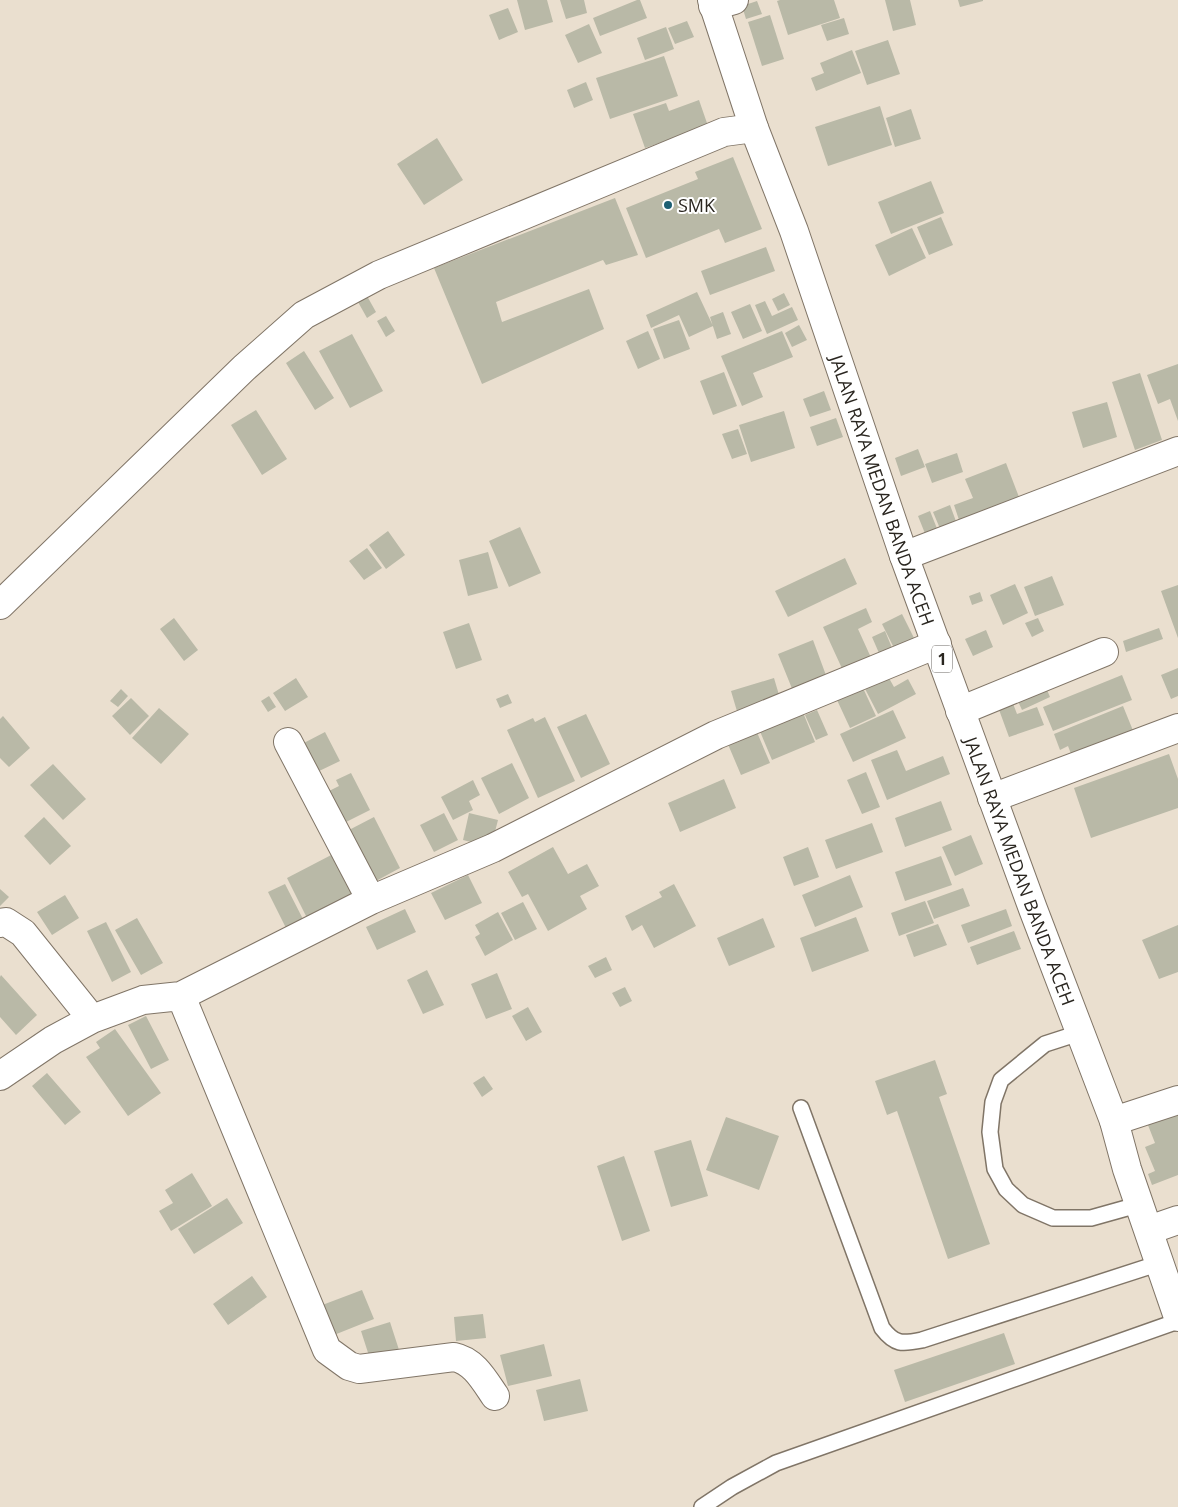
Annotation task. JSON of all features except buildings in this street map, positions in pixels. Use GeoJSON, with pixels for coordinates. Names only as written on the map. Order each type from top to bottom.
{"type":"FeatureCollection","features":[{"type":"Feature","properties":{"kind":"main road","name":"JALAN RAYA MEDAN BANDA ACEH"},"geometry":{"type":"LineString","coordinates":[[720,2],[754,128],[794,231],[904,556],[960,711],[1079,1033],[1114,1121],[1127,1169],[1141,1204],[1178,1317]]}},
{"type":"Feature","properties":{"kind":"main road"},"geometry":{"type":"LineString","coordinates":[[0,606],[244,368],[304,315],[379,275],[724,132],[754,128]]}},
{"type":"Feature","properties":{"kind":"main road"},"geometry":{"type":"LineString","coordinates":[[904,556],[1178,451]]}},
{"type":"Feature","properties":{"kind":"main road"},"geometry":{"type":"LineString","coordinates":[[0,1076],[53,1040],[92,1019],[143,1000],[181,996],[371,900],[493,848],[716,735],[937,644]]}},
{"type":"Feature","properties":{"kind":"main road"},"geometry":{"type":"LineString","coordinates":[[960,711],[1104,652]]}},
{"type":"Feature","properties":{"kind":"main road"},"geometry":{"type":"LineString","coordinates":[[992,798],[1178,728]]}},
{"type":"Feature","properties":{"kind":"main road"},"geometry":{"type":"LineString","coordinates":[[288,742],[371,900]]}},
{"type":"Feature","properties":{"kind":"main road"},"geometry":{"type":"LineString","coordinates":[[0,923],[6,922],[23,933],[92,1019]]}},
{"type":"Feature","properties":{"kind":"main road"},"geometry":{"type":"LineString","coordinates":[[181,996],[327,1350],[349,1366],[358,1369],[454,1357],[464,1359],[473,1366],[496,1396]]}},
{"type":"Feature","properties":{"kind":"main road"},"geometry":{"type":"LineString","coordinates":[[1114,1121],[1178,1100]]}},
{"type":"Feature","properties":{"kind":"main road"},"geometry":{"type":"LineString","coordinates":[[1148,1230],[1178,1220]]}},
{"type":"Feature","properties":{"kind":"lane"},"geometry":{"type":"LineString","coordinates":[[1079,1033],[1045,1044],[1001,1080],[992,1102],[990,1132],[995,1169],[1006,1189],[1023,1205],[1053,1218],[1091,1218],[1141,1204]]}},
{"type":"Feature","properties":{"kind":"lane"},"geometry":{"type":"LineString","coordinates":[[801,1108],[882,1328],[890,1338],[904,1344],[922,1340],[1160,1263]]}},
{"type":"Feature","properties":{"kind":"lane"},"geometry":{"type":"LineString","coordinates":[[702,1507],[732,1486],[776,1463],[1178,1321]]}},
{"type":"Feature","properties":{"kind":"place","name":"SMK"},"geometry":{"type":"Point","coordinates":[668,205]}}]}
